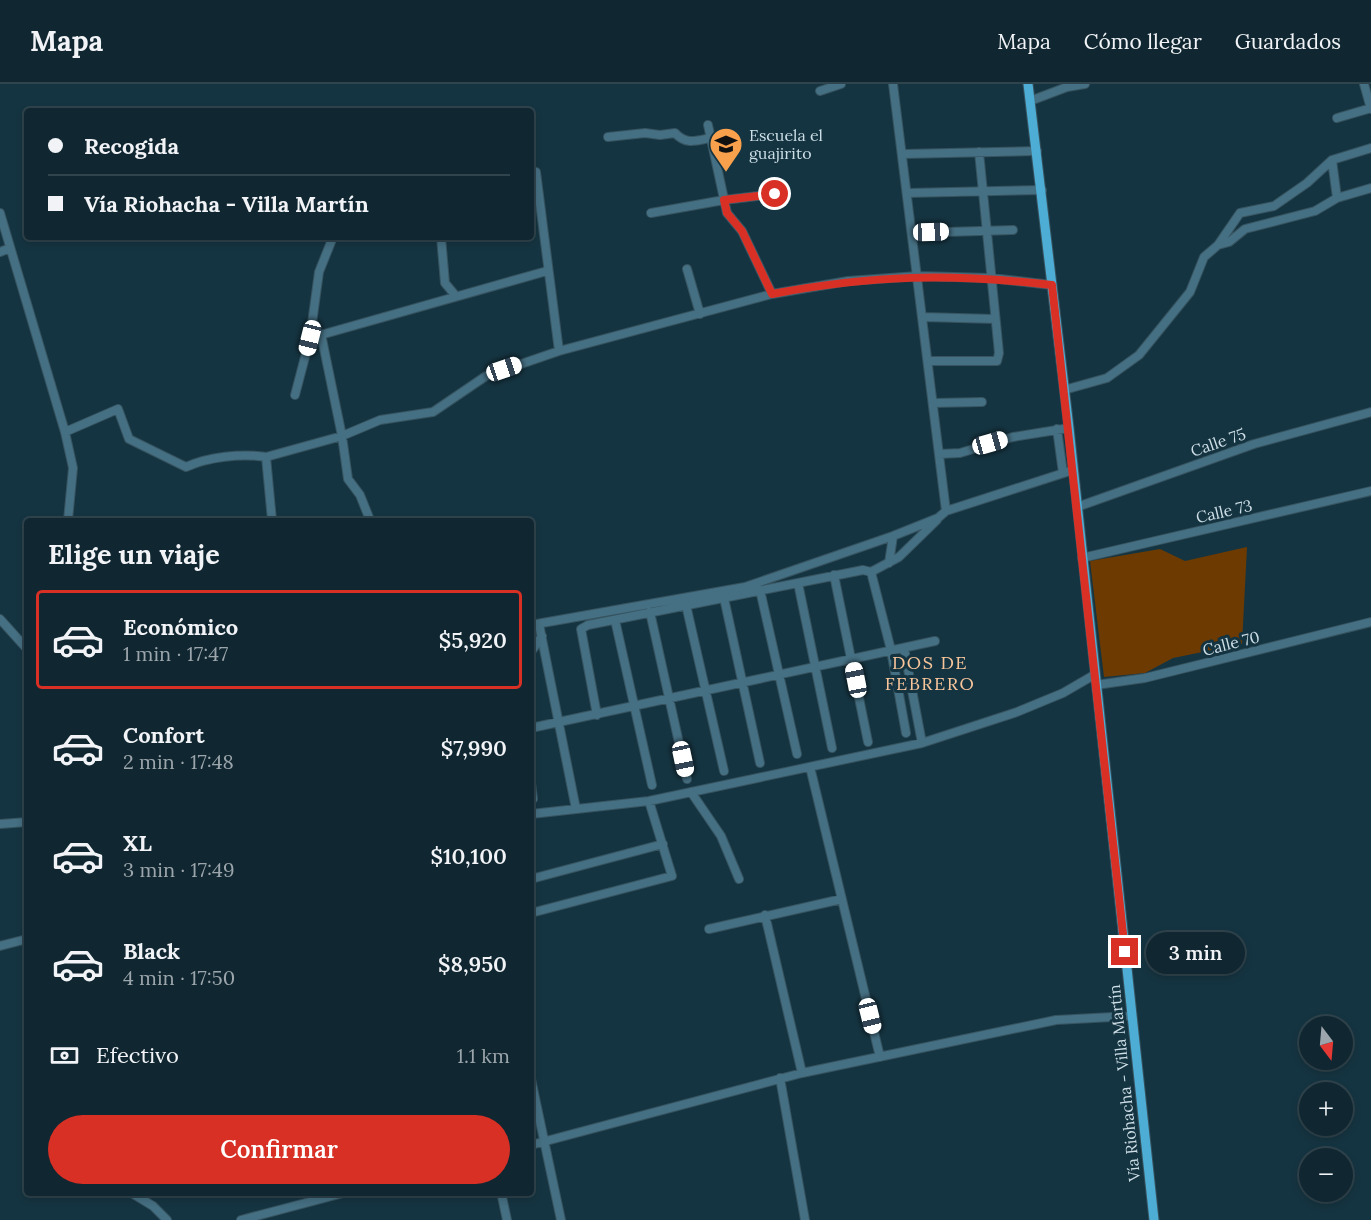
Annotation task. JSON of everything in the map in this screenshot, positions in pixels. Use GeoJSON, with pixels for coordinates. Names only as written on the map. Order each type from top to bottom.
{"type":"FeatureCollection","features":[{"type":"Feature","properties":{"kind":"main road","name":"Vía Riohacha - Villa Martín"},"geometry":{"type":"LineString","coordinates":[[1028,84],[1069,428],[1068,472],[1077,507],[1154,1220]]}},
{"type":"Feature","properties":{"kind":"street"},"geometry":{"type":"LineString","coordinates":[[820,91],[841,84]]}},
{"type":"Feature","properties":{"kind":"street"},"geometry":{"type":"LineString","coordinates":[[893,84],[946,511]]}},
{"type":"Feature","properties":{"kind":"street"},"geometry":{"type":"LineString","coordinates":[[1030,101],[1067,87],[1085,84]]}},
{"type":"Feature","properties":{"kind":"street"},"geometry":{"type":"LineString","coordinates":[[1337,118],[1371,108],[1364,84]]}},
{"type":"Feature","properties":{"kind":"street"},"geometry":{"type":"LineString","coordinates":[[708,125],[727,213],[742,231],[772,294]]}},
{"type":"Feature","properties":{"kind":"street"},"geometry":{"type":"LineString","coordinates":[[609,137],[645,133],[660,135],[675,133],[681,140],[689,142],[710,138]]}},
{"type":"Feature","properties":{"kind":"street"},"geometry":{"type":"LineString","coordinates":[[1064,390],[1107,378],[1139,355],[1190,292],[1204,257],[1218,245],[1240,213],[1274,206],[1307,183],[1332,160],[1371,148]]}},
{"type":"Feature","properties":{"kind":"street"},"geometry":{"type":"LineString","coordinates":[[903,154],[1037,151]]}},
{"type":"Feature","properties":{"kind":"street"},"geometry":{"type":"LineString","coordinates":[[928,361],[997,361],[979,152]]}},
{"type":"Feature","properties":{"kind":"street"},"geometry":{"type":"LineString","coordinates":[[1332,160],[1337,198]]}},
{"type":"Feature","properties":{"kind":"street"},"geometry":{"type":"LineString","coordinates":[[536,172],[559,351]]}},
{"type":"Feature","properties":{"kind":"street"},"geometry":{"type":"LineString","coordinates":[[1218,245],[1229,242],[1245,229],[1315,211],[1337,198],[1371,188]]}},
{"type":"Feature","properties":{"kind":"street"},"geometry":{"type":"LineString","coordinates":[[908,193],[1042,190]]}},
{"type":"Feature","properties":{"kind":"street"},"geometry":{"type":"LineString","coordinates":[[651,213],[775,194]]}},
{"type":"Feature","properties":{"kind":"street"},"geometry":{"type":"LineString","coordinates":[[0,213],[65,432],[73,468],[68,518]]}},
{"type":"Feature","properties":{"kind":"street"},"geometry":{"type":"LineString","coordinates":[[913,233],[1013,230]]}},
{"type":"Feature","properties":{"kind":"street"},"geometry":{"type":"LineString","coordinates":[[295,395],[310,338],[319,272],[332,240]]}},
{"type":"Feature","properties":{"kind":"street"},"geometry":{"type":"LineString","coordinates":[[441,240],[445,283],[455,296]]}},
{"type":"Feature","properties":{"kind":"street"},"geometry":{"type":"LineString","coordinates":[[0,252],[10,248]]}},
{"type":"Feature","properties":{"kind":"street"},"geometry":{"type":"LineString","coordinates":[[687,269],[700,314]]}},
{"type":"Feature","properties":{"kind":"street"},"geometry":{"type":"LineString","coordinates":[[310,338],[547,271]]}},
{"type":"Feature","properties":{"kind":"street"},"geometry":{"type":"LineString","coordinates":[[65,432],[118,409],[129,439],[186,467],[198,462],[255,455],[266,457],[342,436],[380,420],[433,412],[486,376],[559,351],[772,294],[848,281],[918,276],[991,278],[1052,285]]}},
{"type":"Feature","properties":{"kind":"street"},"geometry":{"type":"LineString","coordinates":[[923,317],[995,319]]}},
{"type":"Feature","properties":{"kind":"street"},"geometry":{"type":"LineString","coordinates":[[321,334],[342,436],[348,478],[360,495],[369,518]]}},
{"type":"Feature","properties":{"kind":"street"},"geometry":{"type":"LineString","coordinates":[[933,403],[982,402]]}},
{"type":"Feature","properties":{"kind":"street","name":"Calle 75"},"geometry":{"type":"LineString","coordinates":[[1077,507],[1254,444],[1371,412]]}},
{"type":"Feature","properties":{"kind":"street"},"geometry":{"type":"LineString","coordinates":[[939,454],[960,453],[1013,437],[1069,428]]}},
{"type":"Feature","properties":{"kind":"street"},"geometry":{"type":"LineString","coordinates":[[597,715],[581,629],[650,612],[760,590],[863,570],[871,572],[909,549],[946,511],[1068,472],[1057,429]]}},
{"type":"Feature","properties":{"kind":"street"},"geometry":{"type":"LineString","coordinates":[[266,457],[272,518]]}},
{"type":"Feature","properties":{"kind":"street","name":"Calle 73"},"geometry":{"type":"LineString","coordinates":[[1082,558],[1371,491]]}},
{"type":"Feature","properties":{"kind":"street"},"geometry":{"type":"LineString","coordinates":[[576,809],[542,636],[535,625],[745,586],[893,536],[938,518]]}},
{"type":"Feature","properties":{"kind":"street"},"geometry":{"type":"LineString","coordinates":[[889,563],[893,536]]}},
{"type":"Feature","properties":{"kind":"street"},"geometry":{"type":"LineString","coordinates":[[871,572],[891,650],[906,733]]}},
{"type":"Feature","properties":{"kind":"street"},"geometry":{"type":"LineString","coordinates":[[834,576],[868,742]]}},
{"type":"Feature","properties":{"kind":"street"},"geometry":{"type":"LineString","coordinates":[[798,583],[832,748]]}},
{"type":"Feature","properties":{"kind":"street"},"geometry":{"type":"LineString","coordinates":[[760,590],[797,754]]}},
{"type":"Feature","properties":{"kind":"street"},"geometry":{"type":"LineString","coordinates":[[724,598],[760,763]]}},
{"type":"Feature","properties":{"kind":"street"},"geometry":{"type":"LineString","coordinates":[[686,605],[704,692],[724,771]]}},
{"type":"Feature","properties":{"kind":"street"},"geometry":{"type":"LineString","coordinates":[[650,612],[687,779]]}},
{"type":"Feature","properties":{"kind":"street"},"geometry":{"type":"LineString","coordinates":[[0,620],[24,646]]}},
{"type":"Feature","properties":{"kind":"street"},"geometry":{"type":"LineString","coordinates":[[615,620],[652,785]]}},
{"type":"Feature","properties":{"kind":"street","name":"Calle 70"},"geometry":{"type":"LineString","coordinates":[[1095,680],[1145,678],[1371,622]]}},
{"type":"Feature","properties":{"kind":"street"},"geometry":{"type":"LineString","coordinates":[[534,648],[542,636]]}},
{"type":"Feature","properties":{"kind":"street"},"geometry":{"type":"LineString","coordinates":[[534,727],[935,641]]}},
{"type":"Feature","properties":{"kind":"street"},"geometry":{"type":"LineString","coordinates":[[903,648],[922,743]]}},
{"type":"Feature","properties":{"kind":"street"},"geometry":{"type":"LineString","coordinates":[[534,814],[649,801],[922,743],[1017,712],[1095,680]]}},
{"type":"Feature","properties":{"kind":"street"},"geometry":{"type":"LineString","coordinates":[[810,767],[880,1057]]}},
{"type":"Feature","properties":{"kind":"street"},"geometry":{"type":"LineString","coordinates":[[691,792],[721,836],[739,879]]}},
{"type":"Feature","properties":{"kind":"street"},"geometry":{"type":"LineString","coordinates":[[534,912],[669,879],[673,872],[649,801]]}},
{"type":"Feature","properties":{"kind":"street"},"geometry":{"type":"LineString","coordinates":[[0,824],[24,822]]}},
{"type":"Feature","properties":{"kind":"street"},"geometry":{"type":"LineString","coordinates":[[534,878],[663,844]]}},
{"type":"Feature","properties":{"kind":"street"},"geometry":{"type":"LineString","coordinates":[[709,929],[842,898]]}},
{"type":"Feature","properties":{"kind":"street"},"geometry":{"type":"LineString","coordinates":[[765,915],[802,1073]]}},
{"type":"Feature","properties":{"kind":"street"},"geometry":{"type":"LineString","coordinates":[[0,946],[24,940]]}},
{"type":"Feature","properties":{"kind":"street"},"geometry":{"type":"LineString","coordinates":[[534,1144],[802,1073],[1056,1020],[1131,1016]]}},
{"type":"Feature","properties":{"kind":"street"},"geometry":{"type":"LineString","coordinates":[[780,1078],[806,1220]]}},
{"type":"Feature","properties":{"kind":"street"},"geometry":{"type":"LineString","coordinates":[[534,1092],[561,1220]]}},
{"type":"Feature","properties":{"kind":"street"},"geometry":{"type":"LineString","coordinates":[[136,1196],[153,1206],[167,1220]]}},
{"type":"Feature","properties":{"kind":"street"},"geometry":{"type":"LineString","coordinates":[[241,1220],[332,1196]]}},
{"type":"Feature","properties":{"kind":"street"},"geometry":{"type":"LineString","coordinates":[[502,1196],[507,1220]]}},
{"type":"Feature","properties":{"kind":"street"},"geometry":{"type":"LineString","coordinates":[[270,1220],[276,1211]]}},
{"type":"Feature","properties":{"kind":"shaded area"},"geometry":{"type":"Polygon","coordinates":[[[1247,547],[1242,644],[1173,658],[1145,673],[1104,677],[1090,561],[1160,549],[1185,561],[1247,547]]]}},
{"type":"Feature","properties":{"kind":"place","name":"Escuela el guajirito"},"geometry":{"type":"Point","coordinates":[726,173]}},
{"type":"Feature","properties":{"kind":"district","name":"DOS DE FEBRERO"},"geometry":{"type":"Point","coordinates":[930,672]}},
{"type":"Feature","properties":{"kind":"route"},"geometry":{"type":"LineString","coordinates":[[775,194],[724,200],[727,213],[742,231],[772,294],[848,281],[918,276],[991,278],[1052,285],[1125,952]]}}]}
